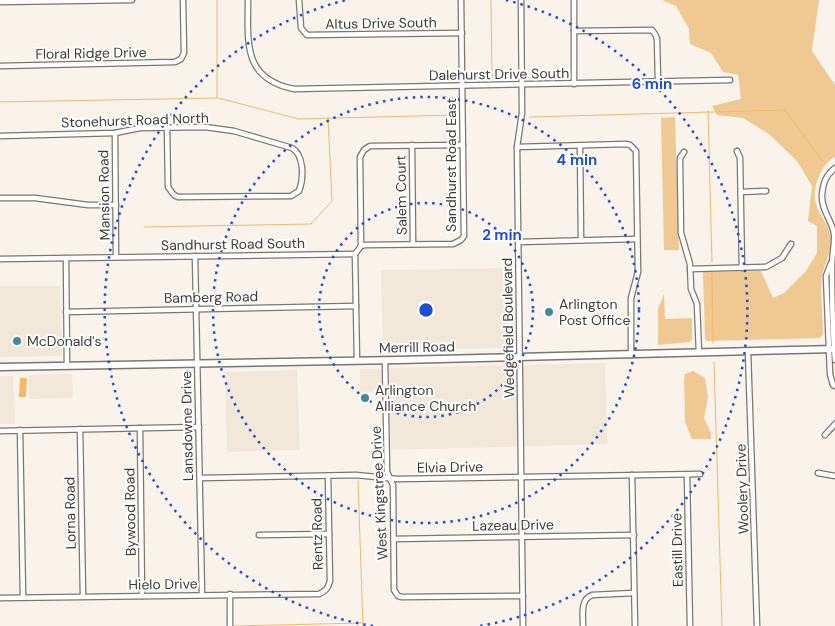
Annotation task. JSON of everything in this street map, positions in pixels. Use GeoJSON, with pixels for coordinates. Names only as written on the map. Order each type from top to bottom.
{"type":"FeatureCollection","features":[{"type":"Feature","properties":{"kind":"main road","name":"Merrill Road"},"geometry":{"type":"LineString","coordinates":[[0,367],[385,361],[833,349]]}},
{"type":"Feature","properties":{"kind":"street"},"geometry":{"type":"LineString","coordinates":[[0,2],[132,0]]}},
{"type":"Feature","properties":{"kind":"street","name":"Floral Ridge Drive"},"geometry":{"type":"LineString","coordinates":[[0,66],[175,62],[181,59],[184,53],[183,0]]}},
{"type":"Feature","properties":{"kind":"street","name":"Dalehurst Drive South"},"geometry":{"type":"LineString","coordinates":[[248,0],[248,46],[256,66],[270,80],[294,89],[730,80]]}},
{"type":"Feature","properties":{"kind":"street","name":"Altus Drive South"},"geometry":{"type":"LineString","coordinates":[[299,0],[302,30],[310,36],[462,33]]}},
{"type":"Feature","properties":{"kind":"street","name":"Sandhurst Road East"},"geometry":{"type":"LineString","coordinates":[[413,244],[453,244],[461,240],[465,232],[461,0]]}},
{"type":"Feature","properties":{"kind":"street","name":"Wedgefield Boulevard"},"geometry":{"type":"LineString","coordinates":[[521,0],[522,122],[517,148],[523,626]]}},
{"type":"Feature","properties":{"kind":"street"},"geometry":{"type":"LineString","coordinates":[[574,0],[574,84]]}},
{"type":"Feature","properties":{"kind":"street"},"geometry":{"type":"LineString","coordinates":[[574,31],[652,30],[656,34],[657,39],[658,82]]}},
{"type":"Feature","properties":{"kind":"street","name":"Stonehurst Road North"},"geometry":{"type":"LineString","coordinates":[[0,136],[115,133],[140,128],[205,127],[234,131],[297,151],[301,159],[301,186],[297,194],[291,196],[178,197],[170,192],[168,187],[167,128]]}},
{"type":"Feature","properties":{"kind":"street","name":"Mansion Road"},"geometry":{"type":"LineString","coordinates":[[115,133],[116,258]]}},
{"type":"Feature","properties":{"kind":"street"},"geometry":{"type":"LineString","coordinates":[[517,148],[626,144],[633,148],[636,156],[638,272],[631,298],[631,355]]}},
{"type":"Feature","properties":{"kind":"street","name":"Salem Court"},"geometry":{"type":"LineString","coordinates":[[412,145],[413,244]]}},
{"type":"Feature","properties":{"kind":"street"},"geometry":{"type":"LineString","coordinates":[[357,361],[355,254],[361,246],[360,157],[364,150],[370,146],[463,145]]}},
{"type":"Feature","properties":{"kind":"street"},"geometry":{"type":"LineString","coordinates":[[580,146],[580,240]]}},
{"type":"Feature","properties":{"kind":"street"},"geometry":{"type":"LineString","coordinates":[[738,151],[740,158],[742,268]]}},
{"type":"Feature","properties":{"kind":"street"},"geometry":{"type":"LineString","coordinates":[[684,152],[680,158],[681,233],[688,252],[691,290],[698,309],[699,353]]}},
{"type":"Feature","properties":{"kind":"street"},"geometry":{"type":"LineString","coordinates":[[835,168],[828,174],[822,196],[823,206],[835,235],[832,262],[826,276],[835,360]]}},
{"type":"Feature","properties":{"kind":"street"},"geometry":{"type":"LineString","coordinates":[[741,192],[766,191]]}},
{"type":"Feature","properties":{"kind":"street"},"geometry":{"type":"LineString","coordinates":[[0,198],[35,198],[88,205],[116,205]]}},
{"type":"Feature","properties":{"kind":"street"},"geometry":{"type":"LineString","coordinates":[[518,242],[637,239]]}},
{"type":"Feature","properties":{"kind":"street"},"geometry":{"type":"LineString","coordinates":[[361,246],[413,244]]}},
{"type":"Feature","properties":{"kind":"street"},"geometry":{"type":"LineString","coordinates":[[690,269],[763,268],[776,262],[786,254],[791,244]]}},
{"type":"Feature","properties":{"kind":"street","name":"Sandhurst Road South"},"geometry":{"type":"LineString","coordinates":[[0,259],[355,254]]}},
{"type":"Feature","properties":{"kind":"street","name":"Lansdowne Drive"},"geometry":{"type":"LineString","coordinates":[[195,256],[202,594]]}},
{"type":"Feature","properties":{"kind":"street"},"geometry":{"type":"LineString","coordinates":[[66,258],[67,366]]}},
{"type":"Feature","properties":{"kind":"street","name":"Bamberg Road"},"geometry":{"type":"LineString","coordinates":[[66,312],[356,306]]}},
{"type":"Feature","properties":{"kind":"street"},"geometry":{"type":"LineString","coordinates":[[833,349],[831,380],[832,385],[835,386]]}},
{"type":"Feature","properties":{"kind":"street","name":"Woolery Drive"},"geometry":{"type":"LineString","coordinates":[[748,351],[757,626]]}},
{"type":"Feature","properties":{"kind":"street","name":"West Kingstree Drive"},"geometry":{"type":"LineString","coordinates":[[385,361],[387,472],[393,485],[394,590],[396,594],[402,597],[523,596]]}},
{"type":"Feature","properties":{"kind":"street"},"geometry":{"type":"LineString","coordinates":[[825,435],[835,424]]}},
{"type":"Feature","properties":{"kind":"street"},"geometry":{"type":"LineString","coordinates":[[0,430],[199,427]]}},
{"type":"Feature","properties":{"kind":"street","name":"Bywood Road"},"geometry":{"type":"LineString","coordinates":[[140,428],[142,596]]}},
{"type":"Feature","properties":{"kind":"street","name":"Lorna Road"},"geometry":{"type":"LineString","coordinates":[[80,429],[83,596]]}},
{"type":"Feature","properties":{"kind":"street"},"geometry":{"type":"LineString","coordinates":[[20,430],[23,598]]}},
{"type":"Feature","properties":{"kind":"street"},"geometry":{"type":"LineString","coordinates":[[818,473],[835,476]]}},
{"type":"Feature","properties":{"kind":"street","name":"Eastill Drive"},"geometry":{"type":"LineString","coordinates":[[687,474],[690,626]]}},
{"type":"Feature","properties":{"kind":"street","name":"Elvia Drive"},"geometry":{"type":"LineString","coordinates":[[200,478],[356,475],[389,478],[700,474]]}},
{"type":"Feature","properties":{"kind":"street"},"geometry":{"type":"LineString","coordinates":[[632,475],[635,626]]}},
{"type":"Feature","properties":{"kind":"street","name":"Rentz Road"},"geometry":{"type":"LineString","coordinates":[[326,590],[330,581],[328,476]]}},
{"type":"Feature","properties":{"kind":"street"},"geometry":{"type":"LineString","coordinates":[[259,535],[329,534]]}},
{"type":"Feature","properties":{"kind":"street","name":"Lazeau Drive"},"geometry":{"type":"LineString","coordinates":[[394,538],[634,534]]}},
{"type":"Feature","properties":{"kind":"street","name":"Hielo Drive"},"geometry":{"type":"LineString","coordinates":[[0,598],[319,594],[326,590]]}},
{"type":"Feature","properties":{"kind":"street"},"geometry":{"type":"LineString","coordinates":[[230,594],[230,626]]}},
{"type":"Feature","properties":{"kind":"street"},"geometry":{"type":"LineString","coordinates":[[583,626],[583,604],[588,597],[592,595],[634,594]]}},
{"type":"Feature","properties":{"kind":"shaded area"},"geometry":{"type":"Polygon","coordinates":[[[662,0],[819,0],[812,51],[835,85],[835,157],[821,171],[815,196],[816,205],[830,234],[831,243],[822,276],[823,334],[820,338],[707,341],[705,339],[703,272],[761,271],[773,298],[784,293],[806,271],[817,253],[817,226],[808,221],[812,186],[797,161],[769,134],[743,118],[717,115],[712,106],[741,99],[738,75],[723,72],[711,53],[690,44],[689,29],[676,6],[662,0]]]}},
{"type":"Feature","properties":{"kind":"shaded area"},"geometry":{"type":"Polygon","coordinates":[[[675,117],[679,250],[664,250],[661,118],[675,117]]]}},
{"type":"Feature","properties":{"kind":"shaded area"},"geometry":{"type":"Polygon","coordinates":[[[512,268],[513,348],[383,350],[381,270],[512,268]]]}},
{"type":"Feature","properties":{"kind":"shaded area"},"geometry":{"type":"Polygon","coordinates":[[[0,286],[60,286],[62,356],[0,357],[0,286]]]}},
{"type":"Feature","properties":{"kind":"shaded area"},"geometry":{"type":"Polygon","coordinates":[[[664,294],[665,319],[692,318],[692,339],[690,342],[658,345],[658,309],[664,294]]]}},
{"type":"Feature","properties":{"kind":"shaded area"},"geometry":{"type":"Polygon","coordinates":[[[605,363],[607,444],[391,450],[389,368],[605,363]]]}},
{"type":"Feature","properties":{"kind":"shaded area"},"geometry":{"type":"Polygon","coordinates":[[[360,369],[381,369],[382,391],[360,392],[360,369]]]}},
{"type":"Feature","properties":{"kind":"shaded area"},"geometry":{"type":"Polygon","coordinates":[[[297,370],[300,450],[227,452],[225,372],[297,370]]]}},
{"type":"Feature","properties":{"kind":"shaded area"},"geometry":{"type":"Polygon","coordinates":[[[693,371],[705,378],[708,397],[704,418],[711,433],[711,439],[692,439],[685,422],[684,379],[685,374],[693,371]]]}},
{"type":"Feature","properties":{"kind":"shaded area"},"geometry":{"type":"Polygon","coordinates":[[[72,374],[73,398],[29,399],[29,375],[72,374]]]}},
{"type":"Feature","properties":{"kind":"shaded area"},"geometry":{"type":"Polygon","coordinates":[[[0,376],[13,376],[15,424],[0,424],[0,376]]]}},
{"type":"Feature","properties":{"kind":"shaded area"},"geometry":{"type":"Polygon","coordinates":[[[20,378],[27,379],[26,397],[19,397],[20,378]]]}},
{"type":"Feature","properties":{"kind":"waterway"},"geometry":{"type":"LineString","coordinates":[[0,102],[217,98],[217,0]]}},
{"type":"Feature","properties":{"kind":"waterway"},"geometry":{"type":"LineString","coordinates":[[491,0],[492,76]]}},
{"type":"Feature","properties":{"kind":"waterway"},"geometry":{"type":"LineString","coordinates":[[218,98],[299,119],[455,115]]}},
{"type":"Feature","properties":{"kind":"waterway"},"geometry":{"type":"LineString","coordinates":[[530,117],[785,110],[823,162]]}},
{"type":"Feature","properties":{"kind":"waterway"},"geometry":{"type":"LineString","coordinates":[[708,111],[712,262]]}},
{"type":"Feature","properties":{"kind":"waterway"},"geometry":{"type":"LineString","coordinates":[[144,227],[311,224],[332,201],[328,118]]}},
{"type":"Feature","properties":{"kind":"waterway"},"geometry":{"type":"LineString","coordinates":[[712,273],[713,343]]}},
{"type":"Feature","properties":{"kind":"waterway"},"geometry":{"type":"LineString","coordinates":[[714,362],[722,626]]}},
{"type":"Feature","properties":{"kind":"waterway"},"geometry":{"type":"LineString","coordinates":[[358,481],[363,626]]}},
{"type":"Feature","properties":{"kind":"waterway"},"geometry":{"type":"LineString","coordinates":[[233,626],[363,623]]}},
{"type":"Feature","properties":{"kind":"place","name":"Arlington Post Office"},"geometry":{"type":"Point","coordinates":[549,312]}},
{"type":"Feature","properties":{"kind":"place","name":"McDonald's"},"geometry":{"type":"Point","coordinates":[17,341]}},
{"type":"Feature","properties":{"kind":"place","name":"Arlington Alliance Church"},"geometry":{"type":"Point","coordinates":[365,398]}}]}
